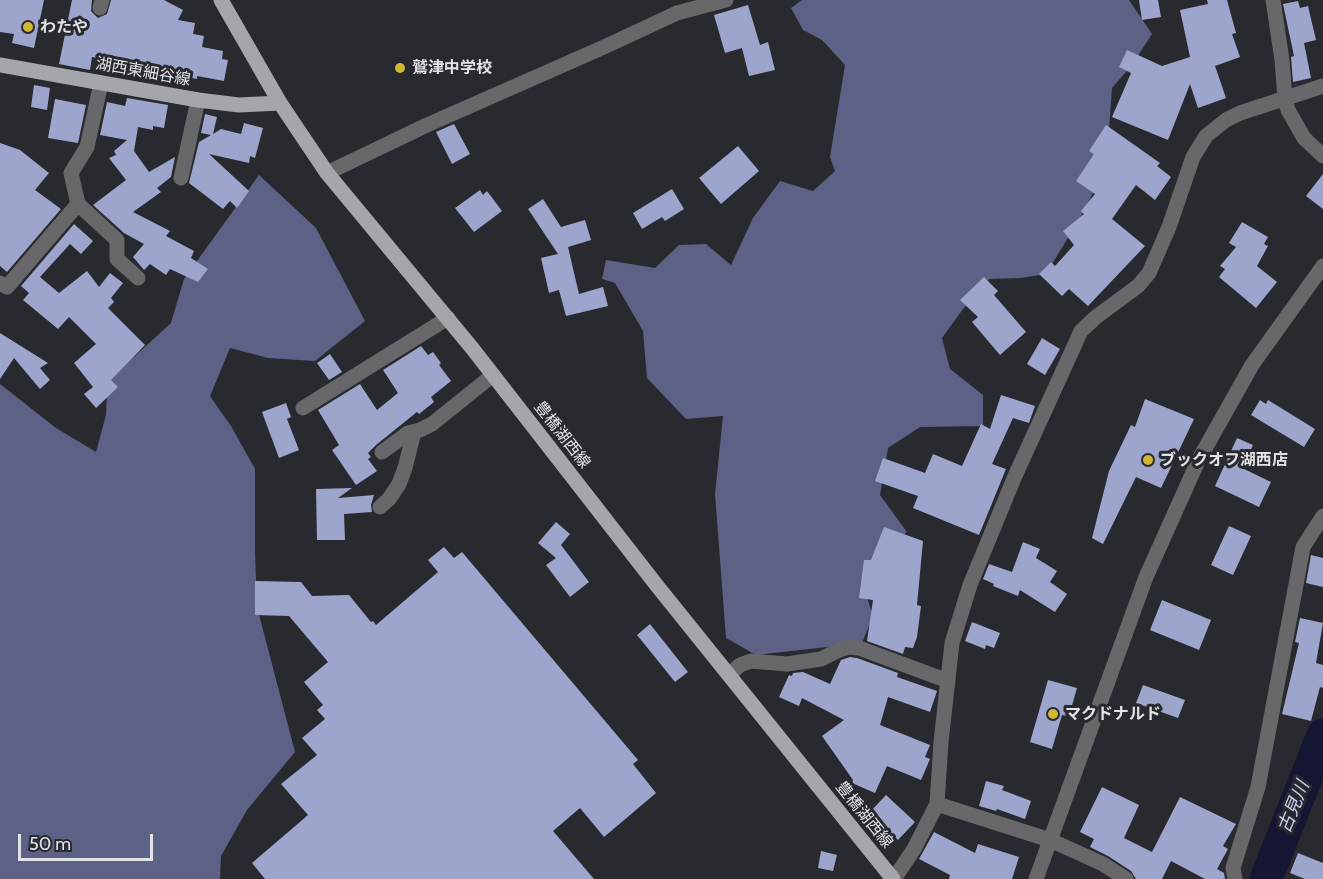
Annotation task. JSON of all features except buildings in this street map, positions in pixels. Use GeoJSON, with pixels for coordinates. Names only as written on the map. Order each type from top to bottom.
{"type":"FeatureCollection","features":[{"type":"Feature","properties":{"kind":"main road","name":"豊橋湖西線"},"geometry":{"type":"LineString","coordinates":[[221,0],[280,103],[327,173],[448,318],[893,879]]}},
{"type":"Feature","properties":{"kind":"main road","name":"湖西東細谷線"},"geometry":{"type":"LineString","coordinates":[[0,65],[198,100],[239,105],[280,103]]}},
{"type":"Feature","properties":{"kind":"street"},"geometry":{"type":"LineString","coordinates":[[327,173],[458,111],[604,48],[676,7],[726,0]]}},
{"type":"Feature","properties":{"kind":"street"},"geometry":{"type":"LineString","coordinates":[[1273,0],[1285,99],[1294,124],[1304,138],[1323,156]]}},
{"type":"Feature","properties":{"kind":"street"},"geometry":{"type":"LineString","coordinates":[[101,83],[87,147],[71,173],[78,204],[117,240],[117,259],[138,278]]}},
{"type":"Feature","properties":{"kind":"street"},"geometry":{"type":"LineString","coordinates":[[893,879],[914,849],[937,804],[952,643],[970,585],[1015,476],[1081,331],[1138,286],[1149,273],[1170,227],[1193,158],[1206,136],[1226,120],[1240,113],[1323,86]]}},
{"type":"Feature","properties":{"kind":"street"},"geometry":{"type":"LineString","coordinates":[[181,178],[198,100]]}},
{"type":"Feature","properties":{"kind":"street"},"geometry":{"type":"LineString","coordinates":[[0,283],[7,287],[78,204]]}},
{"type":"Feature","properties":{"kind":"street"},"geometry":{"type":"LineString","coordinates":[[1036,879],[1146,577],[1198,460],[1252,365],[1323,266]]}},
{"type":"Feature","properties":{"kind":"street"},"geometry":{"type":"LineString","coordinates":[[303,408],[448,318]]}},
{"type":"Feature","properties":{"kind":"street"},"geometry":{"type":"LineString","coordinates":[[382,452],[408,434],[432,423],[493,375]]}},
{"type":"Feature","properties":{"kind":"street"},"geometry":{"type":"LineString","coordinates":[[380,507],[389,499],[399,484],[414,432]]}},
{"type":"Feature","properties":{"kind":"street"},"geometry":{"type":"LineString","coordinates":[[1235,879],[1233,868],[1258,788],[1303,547],[1323,516]]}},
{"type":"Feature","properties":{"kind":"street"},"geometry":{"type":"LineString","coordinates":[[729,675],[740,665],[751,661],[788,664],[821,659],[849,647],[859,648],[948,681]]}},
{"type":"Feature","properties":{"kind":"street"},"geometry":{"type":"LineString","coordinates":[[937,804],[1050,840],[1103,864],[1126,879]]}},
{"type":"Feature","properties":{"kind":"shaded area"},"geometry":{"type":"Polygon","coordinates":[[[802,0],[1129,0],[1152,34],[1132,65],[1112,88],[1108,144],[1098,183],[1083,213],[1046,274],[1021,278],[989,279],[942,338],[950,369],[983,395],[983,426],[920,427],[888,448],[880,495],[907,532],[876,555],[864,588],[873,616],[862,643],[756,655],[726,638],[715,494],[723,416],[686,419],[647,378],[643,331],[615,283],[602,279],[606,260],[655,268],[679,245],[706,244],[731,265],[753,218],[780,181],[813,191],[835,171],[830,157],[845,65],[822,40],[803,30],[791,8],[802,0]]]}},
{"type":"Feature","properties":{"kind":"shaded area"},"geometry":{"type":"Polygon","coordinates":[[[259,175],[316,228],[365,321],[315,361],[268,358],[230,348],[210,396],[231,426],[255,469],[257,607],[295,752],[247,810],[221,856],[220,879],[0,879],[0,384],[56,428],[96,452],[106,415],[108,375],[135,356],[171,323],[184,279],[259,175]]]}},
{"type":"Feature","properties":{"kind":"waterway","name":"古見川"},"geometry":{"type":"LineString","coordinates":[[1266,879],[1323,735]]}},
{"type":"Feature","properties":{"kind":"place","name":"わたや"},"geometry":{"type":"Point","coordinates":[28,27]}},
{"type":"Feature","properties":{"kind":"place","name":"鷲津中学校"},"geometry":{"type":"Point","coordinates":[400,68]}},
{"type":"Feature","properties":{"kind":"place","name":"ブックオフ湖西店"},"geometry":{"type":"Point","coordinates":[1148,460]}},
{"type":"Feature","properties":{"kind":"place","name":"マクドナルド"},"geometry":{"type":"Point","coordinates":[1053,714]}}]}
